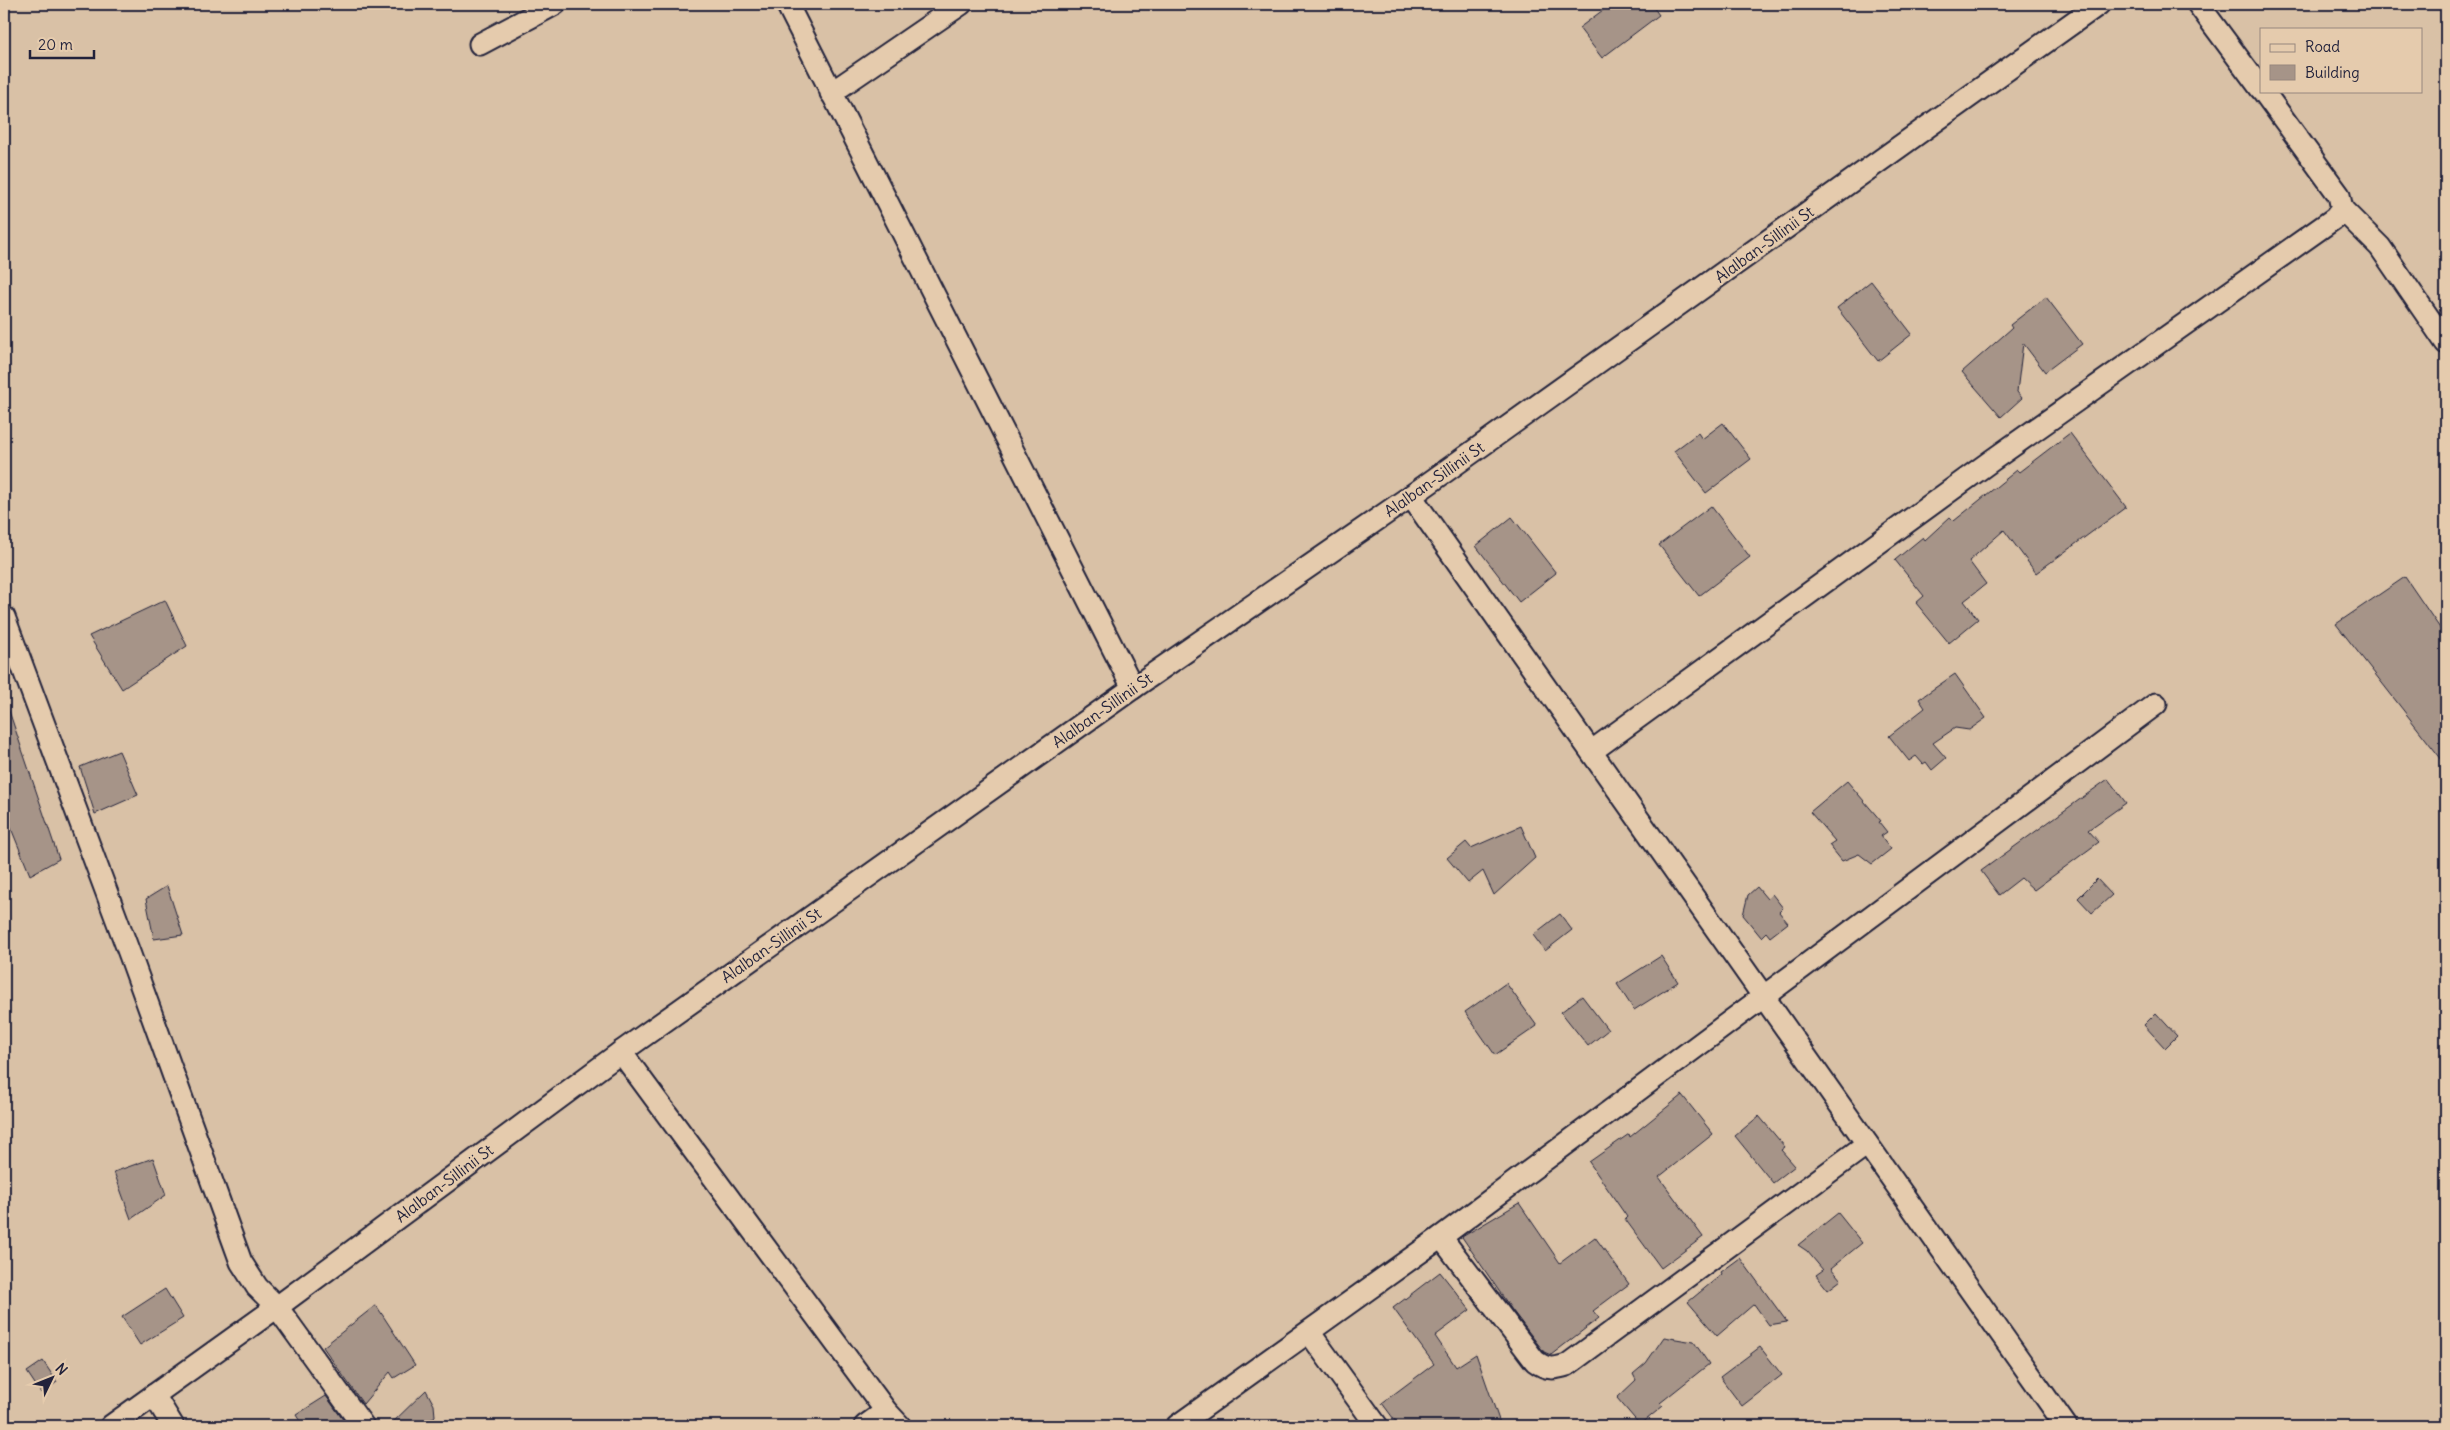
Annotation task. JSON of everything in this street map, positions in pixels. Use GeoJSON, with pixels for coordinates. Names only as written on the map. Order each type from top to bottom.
{"type":"FeatureCollection","features":[{"type":"Feature","properties":{"kind":"street"},"geometry":{"type":"LineString","coordinates":[[480,44],[556,4]]}},
{"type":"Feature","properties":{"kind":"street"},"geometry":{"type":"LineString","coordinates":[[787,4],[1133,688]]}},
{"type":"Feature","properties":{"kind":"street"},"geometry":{"type":"LineString","coordinates":[[831,93],[961,4]]}},
{"type":"Feature","properties":{"kind":"street","name":"Alalban-Sillinii St"},"geometry":{"type":"LineString","coordinates":[[111,1426],[277,1307],[621,1052],[1133,688],[1411,496],[2099,4]]}},
{"type":"Feature","properties":{"kind":"street"},"geometry":{"type":"LineString","coordinates":[[2198,4],[2260,87]]}},
{"type":"Feature","properties":{"kind":"street"},"geometry":{"type":"LineString","coordinates":[[2263,92],[2339,194],[2342,208],[2380,247],[2446,343]]}},
{"type":"Feature","properties":{"kind":"street"},"geometry":{"type":"LineString","coordinates":[[1592,751],[1991,461],[2335,218],[2342,208]]}},
{"type":"Feature","properties":{"kind":"street"},"geometry":{"type":"LineString","coordinates":[[1411,496],[2066,1426]]}},
{"type":"Feature","properties":{"kind":"street"},"geometry":{"type":"LineString","coordinates":[[4,617],[130,955],[241,1262],[257,1287],[277,1307],[363,1426]]}},
{"type":"Feature","properties":{"kind":"street"},"geometry":{"type":"LineString","coordinates":[[1177,1426],[1441,1237],[2156,704]]}},
{"type":"Feature","properties":{"kind":"street"},"geometry":{"type":"LineString","coordinates":[[621,1052],[893,1418],[865,1426]]}},
{"type":"Feature","properties":{"kind":"street"},"geometry":{"type":"LineString","coordinates":[[1441,1237],[1535,1361],[1545,1368],[1555,1369],[1567,1365],[1867,1144]]}},
{"type":"Feature","properties":{"kind":"street"},"geometry":{"type":"LineString","coordinates":[[1309,1332],[1377,1426]]}},
{"type":"Feature","properties":{"kind":"street"},"geometry":{"type":"LineString","coordinates":[[154,1395],[173,1426]]}},
{"type":"Feature","properties":{"kind":"building"},"geometry":{"type":"Polygon","coordinates":[[[1611,4],[1651,4],[1659,15],[1602,58],[1579,28],[1611,4]]]}},
{"type":"Feature","properties":{"kind":"building"},"geometry":{"type":"Polygon","coordinates":[[[1871,281],[1912,334],[1878,361],[1837,308],[1871,281]]]}},
{"type":"Feature","properties":{"kind":"building"},"geometry":{"type":"Polygon","coordinates":[[[2046,297],[2082,344],[2045,372],[2023,343],[2017,392],[2022,398],[2001,417],[1962,372],[2012,328],[2010,325],[2046,297]]]}},
{"type":"Feature","properties":{"kind":"building"},"geometry":{"type":"Polygon","coordinates":[[[1723,423],[1751,459],[1706,493],[1674,451],[1698,433],[1702,439],[1723,423]]]}},
{"type":"Feature","properties":{"kind":"building"},"geometry":{"type":"Polygon","coordinates":[[[2070,433],[2126,507],[2036,573],[2004,530],[1969,561],[1986,584],[1964,601],[1978,619],[1949,643],[1916,603],[1924,596],[1895,560],[1923,537],[1925,540],[1950,517],[1954,521],[2017,470],[2019,472],[2070,433]]]}},
{"type":"Feature","properties":{"kind":"building"},"geometry":{"type":"Polygon","coordinates":[[[1711,506],[1750,557],[1699,596],[1659,545],[1711,506]]]}},
{"type":"Feature","properties":{"kind":"building"},"geometry":{"type":"Polygon","coordinates":[[[1512,517],[1556,573],[1519,602],[1476,546],[1512,517]]]}},
{"type":"Feature","properties":{"kind":"building"},"geometry":{"type":"Polygon","coordinates":[[[2405,577],[2446,637],[2446,765],[2336,624],[2405,577]]]}},
{"type":"Feature","properties":{"kind":"building"},"geometry":{"type":"Polygon","coordinates":[[[165,600],[187,646],[122,689],[89,636],[165,600]]]}},
{"type":"Feature","properties":{"kind":"building"},"geometry":{"type":"Polygon","coordinates":[[[1955,674],[1986,718],[1969,730],[1955,728],[1933,743],[1946,758],[1932,770],[1926,762],[1923,764],[1916,756],[1909,761],[1889,736],[1925,708],[1919,699],[1955,674]]]}},
{"type":"Feature","properties":{"kind":"building"},"geometry":{"type":"Polygon","coordinates":[[[7,705],[59,859],[30,875],[4,811],[4,706],[7,705]]]}},
{"type":"Feature","properties":{"kind":"building"},"geometry":{"type":"Polygon","coordinates":[[[119,751],[138,795],[95,814],[80,767],[119,751]]]}},
{"type":"Feature","properties":{"kind":"building"},"geometry":{"type":"Polygon","coordinates":[[[2108,779],[2126,803],[2088,830],[2099,842],[2034,890],[2021,878],[1999,895],[1981,871],[2108,779]]]}},
{"type":"Feature","properties":{"kind":"building"},"geometry":{"type":"Polygon","coordinates":[[[1847,781],[1881,821],[1879,822],[1887,832],[1881,836],[1891,849],[1872,864],[1859,854],[1842,861],[1829,845],[1835,841],[1810,812],[1847,781]]]}},
{"type":"Feature","properties":{"kind":"building"},"geometry":{"type":"Polygon","coordinates":[[[1521,826],[1535,858],[1494,895],[1483,871],[1468,883],[1447,858],[1466,842],[1471,848],[1521,826]]]}},
{"type":"Feature","properties":{"kind":"building"},"geometry":{"type":"Polygon","coordinates":[[[2097,879],[2112,895],[2092,913],[2078,898],[2097,879]]]}},
{"type":"Feature","properties":{"kind":"building"},"geometry":{"type":"Polygon","coordinates":[[[167,886],[183,935],[154,939],[146,899],[167,886]]]}},
{"type":"Feature","properties":{"kind":"building"},"geometry":{"type":"Polygon","coordinates":[[[1757,887],[1767,899],[1772,894],[1783,908],[1779,912],[1788,923],[1770,937],[1766,932],[1761,937],[1743,915],[1748,895],[1757,887]]]}},
{"type":"Feature","properties":{"kind":"building"},"geometry":{"type":"Polygon","coordinates":[[[1560,914],[1572,930],[1545,951],[1533,935],[1560,914]]]}},
{"type":"Feature","properties":{"kind":"building"},"geometry":{"type":"Polygon","coordinates":[[[1661,956],[1678,982],[1634,1010],[1617,984],[1661,956]]]}},
{"type":"Feature","properties":{"kind":"building"},"geometry":{"type":"Polygon","coordinates":[[[1506,983],[1537,1026],[1495,1055],[1465,1012],[1506,983]]]}},
{"type":"Feature","properties":{"kind":"building"},"geometry":{"type":"Polygon","coordinates":[[[1582,996],[1608,1030],[1588,1046],[1561,1012],[1582,996]]]}},
{"type":"Feature","properties":{"kind":"building"},"geometry":{"type":"Polygon","coordinates":[[[2156,1013],[2177,1036],[2165,1048],[2144,1025],[2156,1013]]]}},
{"type":"Feature","properties":{"kind":"building"},"geometry":{"type":"Polygon","coordinates":[[[1682,1095],[1713,1134],[1659,1177],[1703,1237],[1661,1268],[1625,1219],[1627,1217],[1589,1162],[1629,1134],[1630,1137],[1682,1095]]]}},
{"type":"Feature","properties":{"kind":"building"},"geometry":{"type":"Polygon","coordinates":[[[1759,1116],[1785,1147],[1781,1150],[1795,1166],[1773,1183],[1735,1136],[1759,1116]]]}},
{"type":"Feature","properties":{"kind":"building"},"geometry":{"type":"Polygon","coordinates":[[[153,1158],[166,1195],[131,1219],[114,1172],[153,1158]]]}},
{"type":"Feature","properties":{"kind":"building"},"geometry":{"type":"Polygon","coordinates":[[[1519,1203],[1560,1263],[1595,1237],[1629,1284],[1593,1311],[1599,1318],[1551,1355],[1544,1352],[1512,1310],[1462,1237],[1519,1203]]]}},
{"type":"Feature","properties":{"kind":"building"},"geometry":{"type":"Polygon","coordinates":[[[1838,1213],[1862,1243],[1831,1268],[1841,1280],[1828,1290],[1816,1275],[1823,1270],[1807,1251],[1798,1245],[1838,1213]]]}},
{"type":"Feature","properties":{"kind":"building"},"geometry":{"type":"Polygon","coordinates":[[[1740,1258],[1787,1322],[1769,1325],[1754,1304],[1717,1336],[1688,1302],[1722,1274],[1721,1272],[1740,1258]]]}},
{"type":"Feature","properties":{"kind":"building"},"geometry":{"type":"Polygon","coordinates":[[[1440,1272],[1470,1310],[1435,1336],[1456,1367],[1476,1354],[1501,1426],[1399,1426],[1382,1403],[1434,1364],[1393,1308],[1440,1272]]]}},
{"type":"Feature","properties":{"kind":"building"},"geometry":{"type":"Polygon","coordinates":[[[165,1289],[183,1318],[140,1345],[122,1317],[165,1289]]]}},
{"type":"Feature","properties":{"kind":"building"},"geometry":{"type":"Polygon","coordinates":[[[376,1305],[415,1365],[394,1378],[390,1372],[363,1404],[323,1347],[376,1305]]]}},
{"type":"Feature","properties":{"kind":"building"},"geometry":{"type":"Polygon","coordinates":[[[1664,1337],[1694,1342],[1709,1364],[1660,1403],[1663,1406],[1640,1425],[1617,1398],[1636,1380],[1633,1374],[1646,1363],[1664,1337]]]}},
{"type":"Feature","properties":{"kind":"building"},"geometry":{"type":"Polygon","coordinates":[[[1760,1347],[1782,1375],[1742,1406],[1720,1377],[1760,1347]]]}},
{"type":"Feature","properties":{"kind":"building"},"geometry":{"type":"Polygon","coordinates":[[[43,1361],[57,1382],[41,1393],[27,1372],[43,1361]]]}},
{"type":"Feature","properties":{"kind":"building"},"geometry":{"type":"Polygon","coordinates":[[[426,1390],[434,1405],[435,1416],[424,1426],[389,1426],[426,1390]]]}},
{"type":"Feature","properties":{"kind":"building"},"geometry":{"type":"Polygon","coordinates":[[[326,1396],[346,1424],[344,1426],[303,1426],[296,1415],[326,1396]]]}}]}
